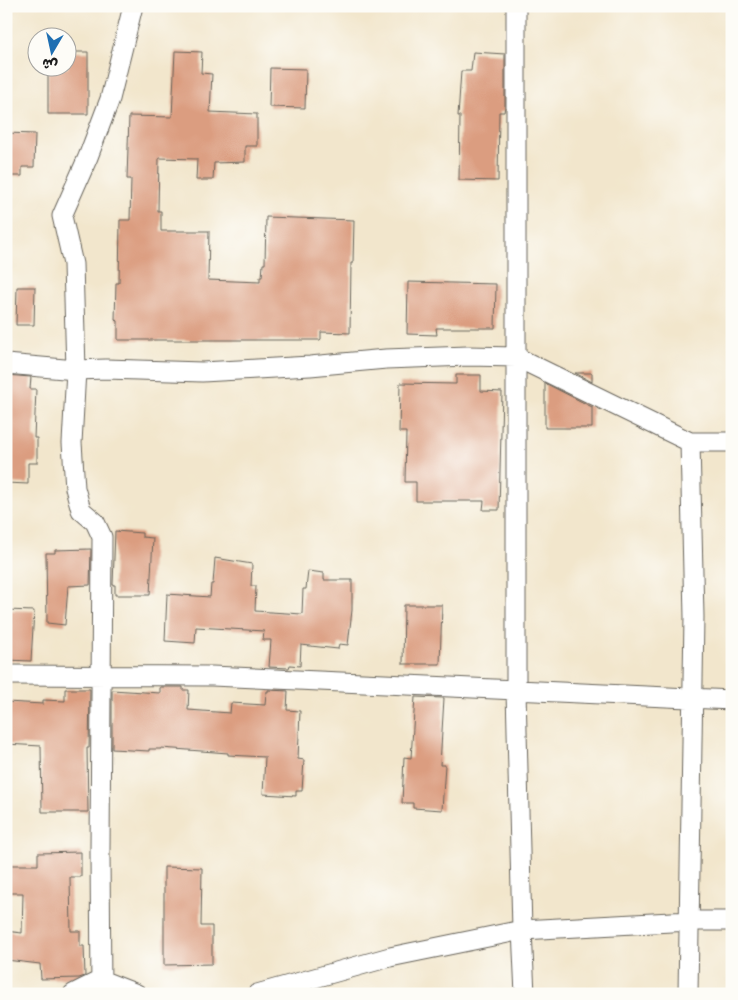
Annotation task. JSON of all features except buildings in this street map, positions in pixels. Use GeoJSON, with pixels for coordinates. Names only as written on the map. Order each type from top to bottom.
{"type":"FeatureCollection","features":[{"type":"Feature","properties":{"kind":"street"},"geometry":{"type":"LineString","coordinates":[[101,987],[102,536],[95,522],[81,510],[75,488],[72,443],[76,370],[73,264],[62,216],[88,157],[110,99],[133,6]]}},
{"type":"Feature","properties":{"kind":"street"},"geometry":{"type":"LineString","coordinates":[[516,6],[516,691],[525,994]]}},
{"type":"Feature","properties":{"kind":"street"},"geometry":{"type":"LineString","coordinates":[[6,364],[76,370],[115,369],[202,372],[310,366],[386,359],[516,356],[690,442],[732,442]]}},
{"type":"Feature","properties":{"kind":"street"},"geometry":{"type":"LineString","coordinates":[[688,994],[694,617],[690,442]]}},
{"type":"Feature","properties":{"kind":"street"},"geometry":{"type":"LineString","coordinates":[[6,675],[212,676],[732,700]]}},
{"type":"Feature","properties":{"kind":"street"},"geometry":{"type":"LineString","coordinates":[[257,994],[390,957],[522,930],[690,921],[732,922]]}},
{"type":"Feature","properties":{"kind":"street"},"geometry":{"type":"LineString","coordinates":[[73,994],[101,987],[137,994]]}}]}
